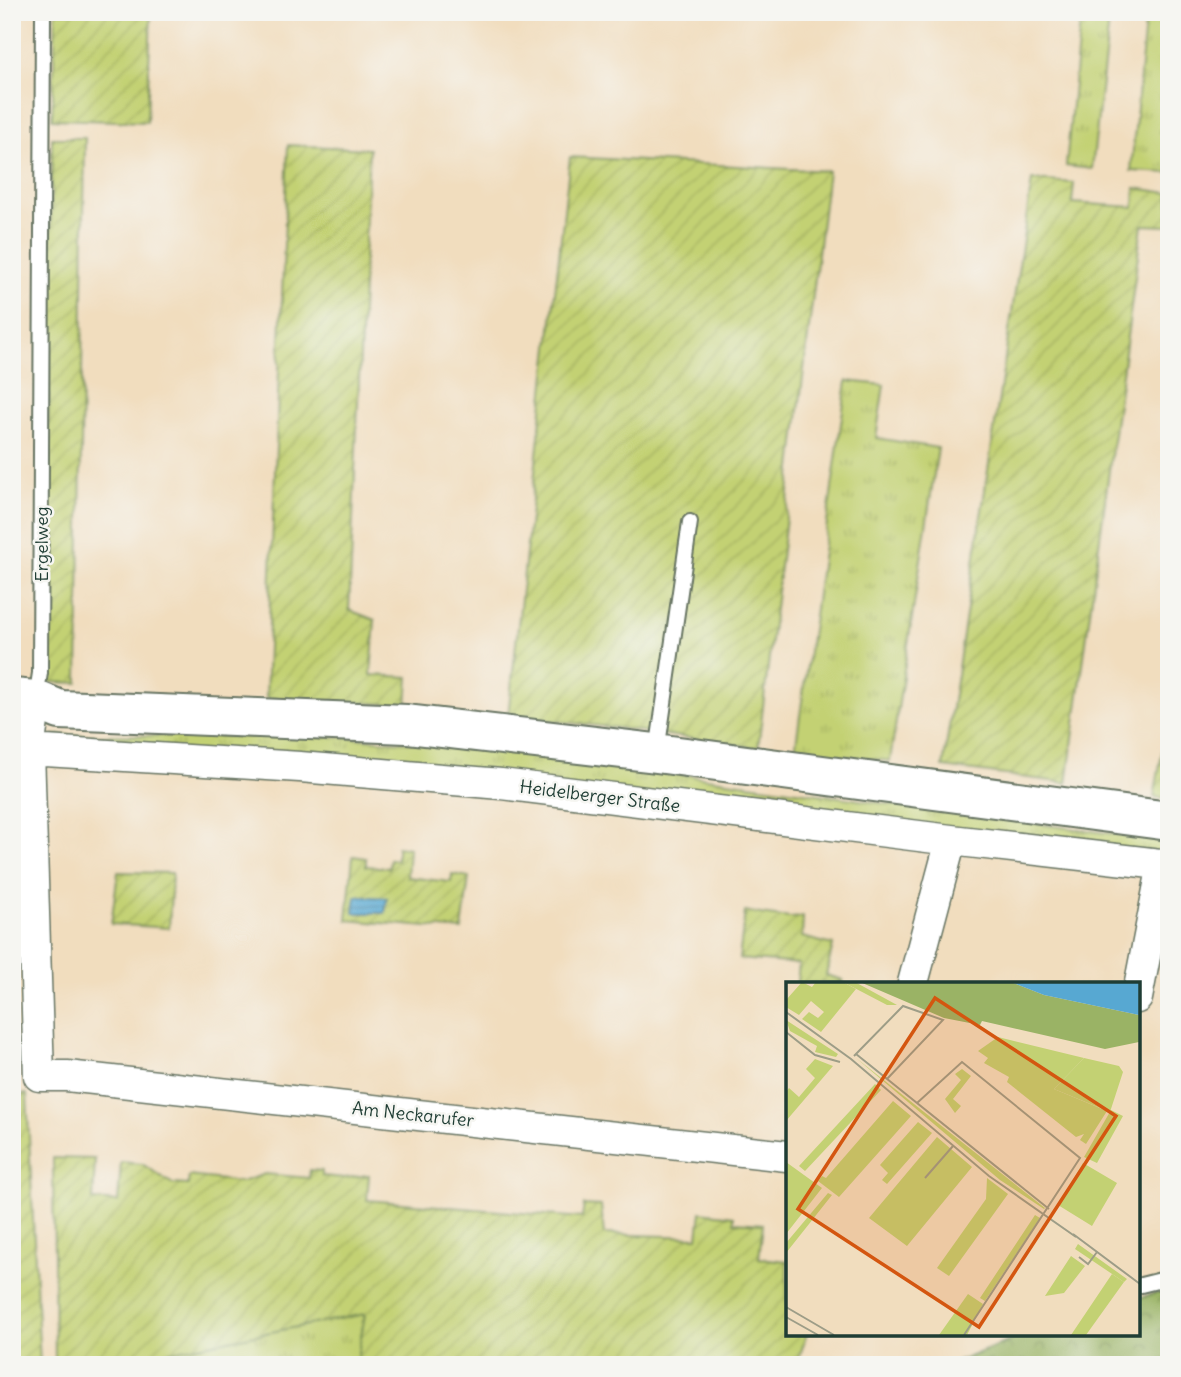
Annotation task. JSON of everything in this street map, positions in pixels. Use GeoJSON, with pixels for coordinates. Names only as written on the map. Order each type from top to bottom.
{"type":"FeatureCollection","features":[{"type":"Feature","properties":{"kind":"main road"},"geometry":{"type":"LineString","coordinates":[[30,717],[274,717],[407,724],[656,753],[1169,821]]}},
{"type":"Feature","properties":{"kind":"street","name":"Heidelberger Straße"},"geometry":{"type":"LineString","coordinates":[[30,717],[300,767],[501,784],[1166,865]]}},
{"type":"Feature","properties":{"kind":"street","name":"Ergelweg"},"geometry":{"type":"LineString","coordinates":[[30,717],[39,1076]]}},
{"type":"Feature","properties":{"kind":"street"},"geometry":{"type":"LineString","coordinates":[[914,982],[951,840]]}},
{"type":"Feature","properties":{"kind":"street"},"geometry":{"type":"LineString","coordinates":[[1139,989],[1166,865]]}},
{"type":"Feature","properties":{"kind":"street","name":"Am Neckarufer"},"geometry":{"type":"LineString","coordinates":[[39,1076],[67,1076],[786,1156]]}},
{"type":"Feature","properties":{"kind":"lane","name":"Ergelweg"},"geometry":{"type":"LineString","coordinates":[[30,717],[40,673],[43,12]]}},
{"type":"Feature","properties":{"kind":"lane"},"geometry":{"type":"LineString","coordinates":[[656,753],[690,522]]}},
{"type":"Feature","properties":{"kind":"lane"},"geometry":{"type":"LineString","coordinates":[[1139,1286],[1169,1278]]}},
{"type":"Feature","properties":{"kind":"green space"},"geometry":{"type":"Polygon","coordinates":[[[56,12],[151,12],[147,122],[52,119],[56,12]]]}},
{"type":"Feature","properties":{"kind":"green space"},"geometry":{"type":"Polygon","coordinates":[[[1081,12],[1110,12],[1092,169],[1066,166],[1081,12]]]}},
{"type":"Feature","properties":{"kind":"green space"},"geometry":{"type":"Polygon","coordinates":[[[1146,12],[1169,12],[1169,173],[1131,171],[1146,12]]]}},
{"type":"Feature","properties":{"kind":"green space"},"geometry":{"type":"Polygon","coordinates":[[[52,138],[85,138],[78,683],[45,682],[52,138]]]}},
{"type":"Feature","properties":{"kind":"green space"},"geometry":{"type":"Polygon","coordinates":[[[288,145],[369,149],[349,610],[375,620],[371,675],[409,677],[407,705],[266,698],[288,145]]]}},
{"type":"Feature","properties":{"kind":"green space"},"geometry":{"type":"Polygon","coordinates":[[[570,157],[828,171],[758,748],[619,728],[508,716],[570,157]]]}},
{"type":"Feature","properties":{"kind":"green space"},"geometry":{"type":"Polygon","coordinates":[[[1032,180],[1074,183],[1072,203],[1134,207],[1135,188],[1169,193],[1169,226],[1142,225],[1067,783],[943,767],[1032,180]]]}},
{"type":"Feature","properties":{"kind":"green space"},"geometry":{"type":"Polygon","coordinates":[[[847,381],[884,385],[876,438],[938,448],[890,761],[795,751],[847,381]]]}},
{"type":"Feature","properties":{"kind":"green space"},"geometry":{"type":"Polygon","coordinates":[[[1169,716],[1169,799],[1154,797],[1169,716]]]}},
{"type":"Feature","properties":{"kind":"green space"},"geometry":{"type":"Polygon","coordinates":[[[54,735],[338,737],[512,750],[922,809],[1169,841],[1169,856],[53,744],[54,735]]]}},
{"type":"Feature","properties":{"kind":"green space"},"geometry":{"type":"Polygon","coordinates":[[[397,847],[409,848],[407,877],[451,882],[452,874],[469,877],[462,930],[347,920],[353,856],[366,858],[366,866],[389,868],[390,859],[397,860],[397,847]]]}},
{"type":"Feature","properties":{"kind":"green space"},"geometry":{"type":"Polygon","coordinates":[[[118,872],[172,873],[169,928],[111,924],[118,872]]]}},
{"type":"Feature","properties":{"kind":"green space"},"geometry":{"type":"Polygon","coordinates":[[[745,912],[790,918],[803,917],[802,937],[833,945],[826,975],[843,980],[797,982],[799,964],[739,959],[745,912]]]}},
{"type":"Feature","properties":{"kind":"green space"},"geometry":{"type":"Polygon","coordinates":[[[27,1094],[40,1365],[12,1365],[12,1096],[27,1094]]]}},
{"type":"Feature","properties":{"kind":"green space"},"geometry":{"type":"Polygon","coordinates":[[[53,1158],[95,1159],[93,1200],[118,1202],[121,1162],[142,1164],[173,1184],[188,1185],[189,1176],[241,1182],[265,1174],[309,1178],[310,1170],[322,1171],[322,1176],[345,1178],[369,1175],[367,1200],[582,1218],[584,1205],[601,1206],[604,1234],[698,1237],[701,1212],[734,1216],[734,1222],[763,1224],[759,1258],[786,1261],[786,1335],[806,1335],[797,1365],[356,1365],[365,1314],[98,1365],[55,1365],[53,1158]]]}},
{"type":"Feature","properties":{"kind":"green space"},"geometry":{"type":"Polygon","coordinates":[[[1169,1290],[1169,1365],[949,1365],[1024,1335],[1139,1335],[1139,1298],[1169,1290]]]}},
{"type":"Feature","properties":{"kind":"green space"},"geometry":{"type":"Polygon","coordinates":[[[365,1314],[356,1365],[98,1365],[365,1314]]]}},
{"type":"Feature","properties":{"kind":"water"},"geometry":{"type":"Polygon","coordinates":[[[356,896],[387,898],[385,913],[354,913],[356,896]]]}}]}
